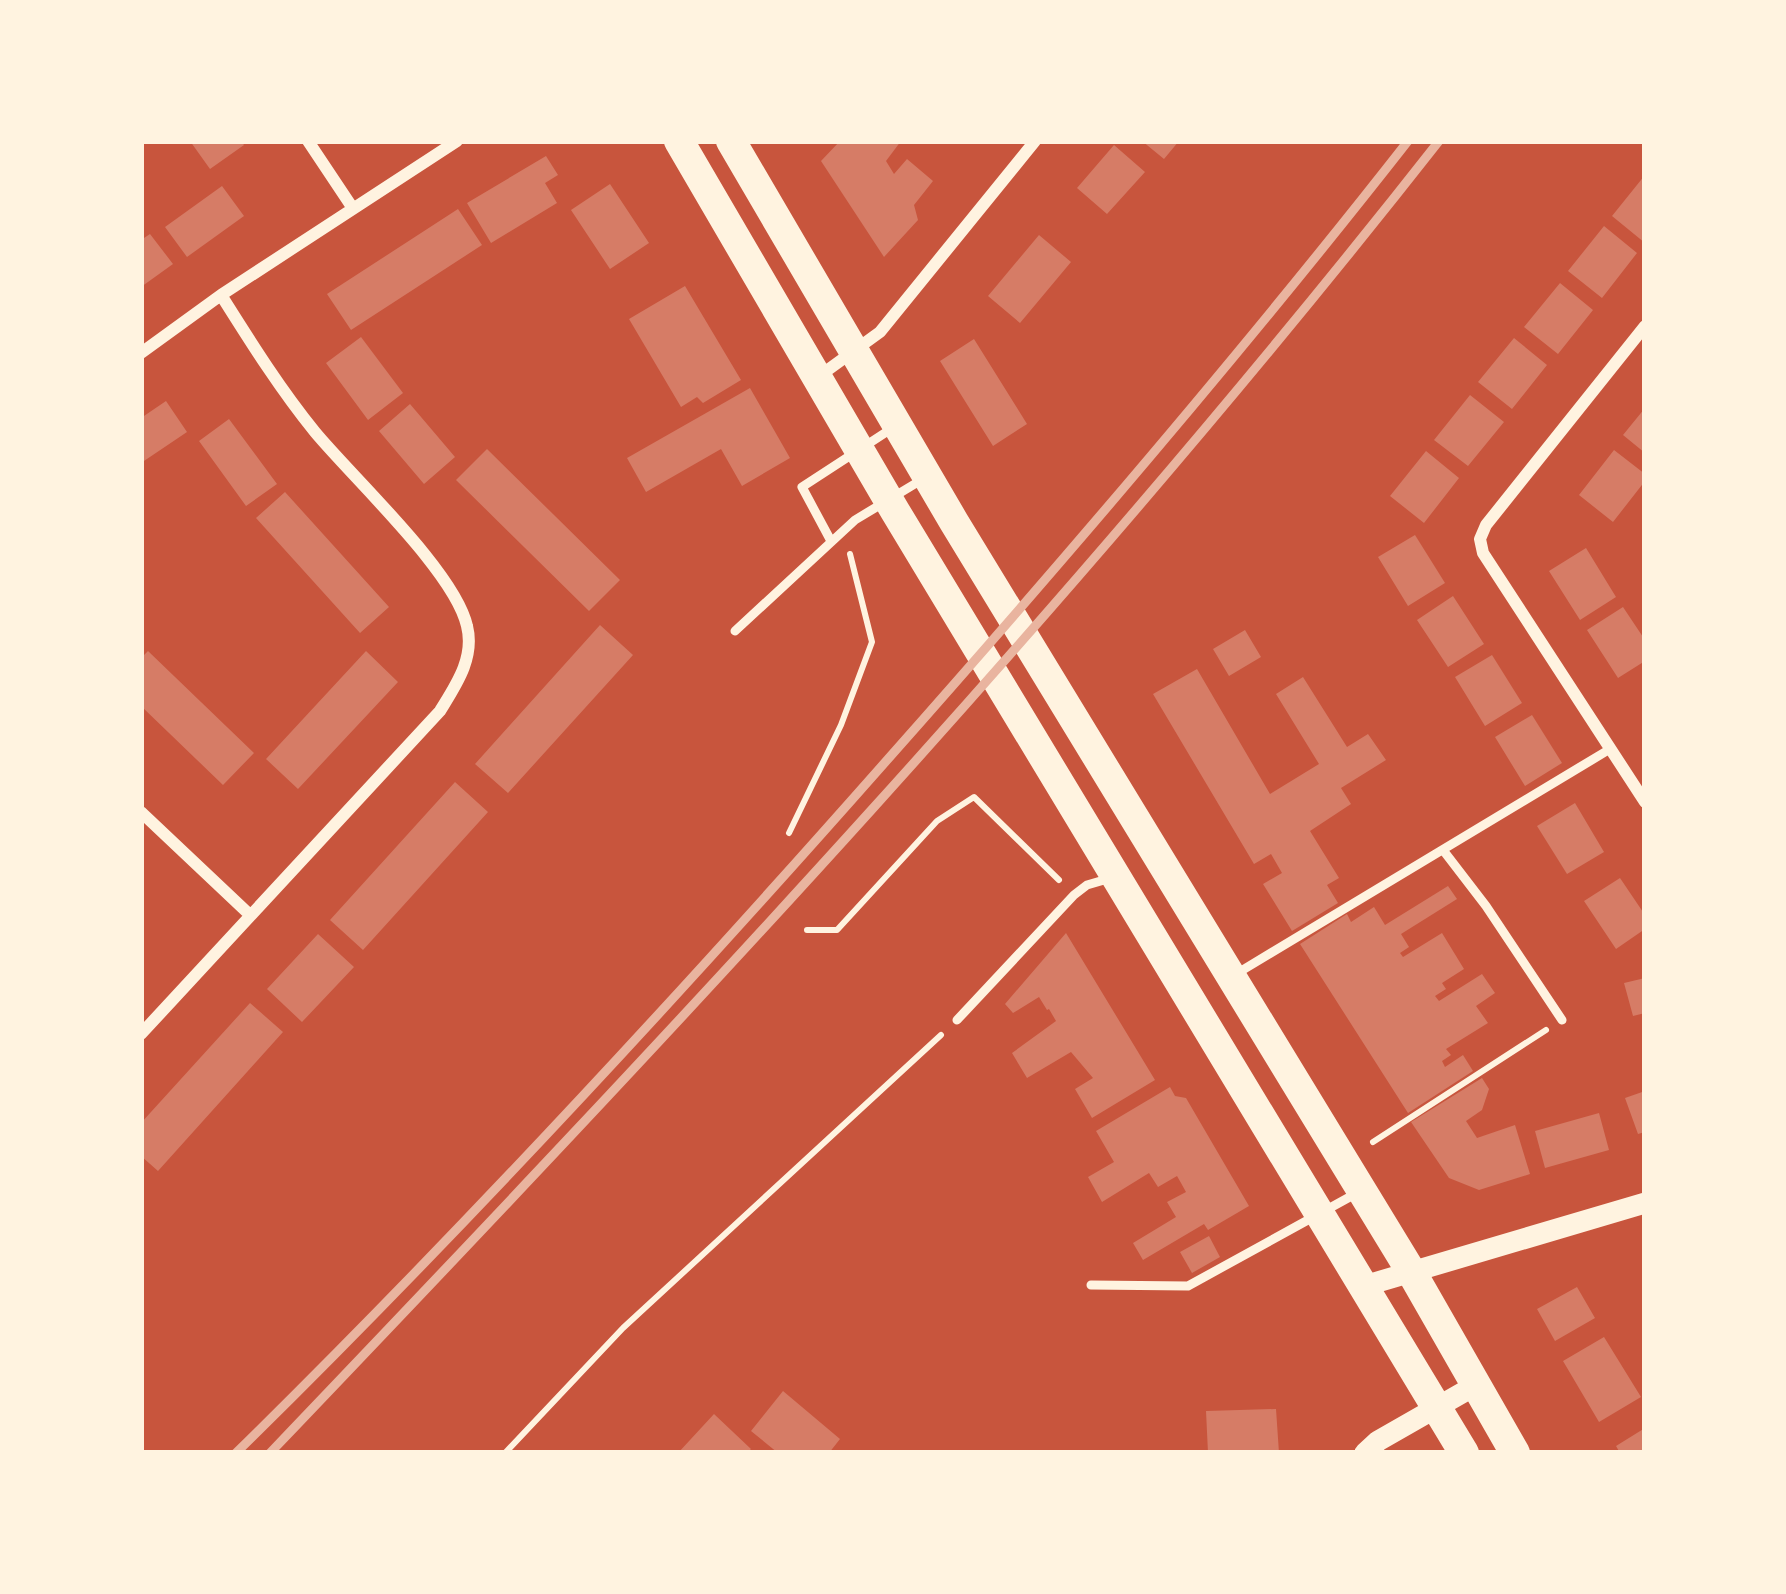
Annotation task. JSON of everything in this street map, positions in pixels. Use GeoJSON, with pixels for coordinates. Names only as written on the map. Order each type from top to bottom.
{"type":"FeatureCollection","features":[{"type":"Feature","properties":{"kind":"main road"},"geometry":{"type":"LineString","coordinates":[[679,141],[923,558],[1464,1453]]}},
{"type":"Feature","properties":{"kind":"main road"},"geometry":{"type":"LineString","coordinates":[[730,141],[1515,1453]]}},
{"type":"Feature","properties":{"kind":"main road"},"geometry":{"type":"LineString","coordinates":[[1117,876],[1157,853]]}},
{"type":"Feature","properties":{"kind":"street"},"geometry":{"type":"LineString","coordinates":[[308,141],[352,208]]}},
{"type":"Feature","properties":{"kind":"street"},"geometry":{"type":"LineString","coordinates":[[141,353],[220,295],[457,141]]}},
{"type":"Feature","properties":{"kind":"street"},"geometry":{"type":"LineString","coordinates":[[817,378],[880,332],[1035,141]]}},
{"type":"Feature","properties":{"kind":"street"},"geometry":{"type":"LineString","coordinates":[[141,1034],[440,711],[464,672],[469,633],[462,607],[445,578],[312,429],[220,295]]}},
{"type":"Feature","properties":{"kind":"street"},"geometry":{"type":"LineString","coordinates":[[1645,326],[1480,538],[1483,553],[1645,802]]}},
{"type":"Feature","properties":{"kind":"street"},"geometry":{"type":"LineString","coordinates":[[141,812],[249,914]]}},
{"type":"Feature","properties":{"kind":"street"},"geometry":{"type":"LineString","coordinates":[[1364,1286],[1645,1203]]}},
{"type":"Feature","properties":{"kind":"street"},"geometry":{"type":"LineString","coordinates":[[1365,1453],[1476,1385]]}},
{"type":"Feature","properties":{"kind":"lane"},"geometry":{"type":"LineString","coordinates":[[831,541],[802,488],[898,425]]}},
{"type":"Feature","properties":{"kind":"lane"},"geometry":{"type":"LineString","coordinates":[[735,632],[831,541],[928,476]]}},
{"type":"Feature","properties":{"kind":"lane"},"geometry":{"type":"LineString","coordinates":[[1231,977],[1610,749]]}},
{"type":"Feature","properties":{"kind":"lane"},"geometry":{"type":"LineString","coordinates":[[1442,850],[1486,905],[1562,1020]]}},
{"type":"Feature","properties":{"kind":"lane"},"geometry":{"type":"LineString","coordinates":[[957,1020],[1074,895],[1087,885],[1117,876]]}},
{"type":"Feature","properties":{"kind":"lane"},"geometry":{"type":"LineString","coordinates":[[1090,1285],[1189,1286],[1361,1190]]}},
{"type":"Feature","properties":{"kind":"path"},"geometry":{"type":"LineString","coordinates":[[789,833],[841,725],[872,641],[849,553],[861,542]]}},
{"type":"Feature","properties":{"kind":"path"},"geometry":{"type":"LineString","coordinates":[[807,930],[837,930],[937,821],[974,797],[986,803],[1074,895]]}},
{"type":"Feature","properties":{"kind":"path"},"geometry":{"type":"LineString","coordinates":[[505,1453],[623,1328],[957,1020]]}},
{"type":"Feature","properties":{"kind":"path"},"geometry":{"type":"LineString","coordinates":[[1373,1142],[1562,1020]]}},
{"type":"Feature","properties":{"kind":"building"},"geometry":{"type":"Polygon","coordinates":[[[190,141],[241,141],[244,145],[210,169],[190,141]]]}},
{"type":"Feature","properties":{"kind":"building"},"geometry":{"type":"Polygon","coordinates":[[[840,141],[901,141],[886,161],[894,174],[907,159],[933,181],[914,205],[918,220],[884,257],[821,161],[840,141]]]}},
{"type":"Feature","properties":{"kind":"building"},"geometry":{"type":"Polygon","coordinates":[[[1142,141],[1179,141],[1164,159],[1142,141]]]}},
{"type":"Feature","properties":{"kind":"building"},"geometry":{"type":"Polygon","coordinates":[[[1114,145],[1145,172],[1107,214],[1077,188],[1114,145]]]}},
{"type":"Feature","properties":{"kind":"building"},"geometry":{"type":"Polygon","coordinates":[[[546,156],[558,175],[545,183],[557,203],[491,243],[467,203],[546,156]]]}},
{"type":"Feature","properties":{"kind":"building"},"geometry":{"type":"Polygon","coordinates":[[[1645,175],[1645,243],[1612,216],[1645,175]]]}},
{"type":"Feature","properties":{"kind":"building"},"geometry":{"type":"Polygon","coordinates":[[[610,184],[649,243],[610,269],[571,210],[610,184]]]}},
{"type":"Feature","properties":{"kind":"building"},"geometry":{"type":"Polygon","coordinates":[[[222,186],[244,216],[187,257],[165,227],[222,186]]]}},
{"type":"Feature","properties":{"kind":"building"},"geometry":{"type":"Polygon","coordinates":[[[458,209],[482,245],[351,330],[327,294],[458,209]]]}},
{"type":"Feature","properties":{"kind":"building"},"geometry":{"type":"Polygon","coordinates":[[[1604,226],[1637,253],[1602,298],[1568,271],[1604,226]]]}},
{"type":"Feature","properties":{"kind":"building"},"geometry":{"type":"Polygon","coordinates":[[[150,234],[173,264],[141,287],[141,240],[150,234]]]}},
{"type":"Feature","properties":{"kind":"building"},"geometry":{"type":"Polygon","coordinates":[[[1039,235],[1071,262],[1020,323],[988,296],[1039,235]]]}},
{"type":"Feature","properties":{"kind":"building"},"geometry":{"type":"Polygon","coordinates":[[[1560,283],[1593,310],[1558,354],[1524,327],[1560,283]]]}},
{"type":"Feature","properties":{"kind":"building"},"geometry":{"type":"Polygon","coordinates":[[[685,286],[741,380],[703,403],[697,397],[681,407],[629,319],[685,286]]]}},
{"type":"Feature","properties":{"kind":"building"},"geometry":{"type":"Polygon","coordinates":[[[361,337],[403,393],[368,420],[326,363],[361,337]]]}},
{"type":"Feature","properties":{"kind":"building"},"geometry":{"type":"Polygon","coordinates":[[[1514,338],[1547,365],[1512,409],[1478,382],[1514,338]]]}},
{"type":"Feature","properties":{"kind":"building"},"geometry":{"type":"Polygon","coordinates":[[[974,339],[1027,424],[993,446],[940,361],[974,339]]]}},
{"type":"Feature","properties":{"kind":"building"},"geometry":{"type":"Polygon","coordinates":[[[750,388],[790,458],[742,486],[721,449],[646,492],[627,458],[750,388]]]}},
{"type":"Feature","properties":{"kind":"building"},"geometry":{"type":"Polygon","coordinates":[[[1470,395],[1504,422],[1468,466],[1434,440],[1470,395]]]}},
{"type":"Feature","properties":{"kind":"building"},"geometry":{"type":"Polygon","coordinates":[[[166,401],[187,432],[141,463],[141,418],[166,401]]]}},
{"type":"Feature","properties":{"kind":"building"},"geometry":{"type":"Polygon","coordinates":[[[410,404],[455,457],[424,484],[379,431],[410,404]]]}},
{"type":"Feature","properties":{"kind":"building"},"geometry":{"type":"Polygon","coordinates":[[[1645,408],[1645,453],[1623,435],[1645,408]]]}},
{"type":"Feature","properties":{"kind":"building"},"geometry":{"type":"Polygon","coordinates":[[[229,419],[277,484],[246,506],[199,441],[229,419]]]}},
{"type":"Feature","properties":{"kind":"building"},"geometry":{"type":"Polygon","coordinates":[[[487,449],[620,580],[589,611],[456,480],[487,449]]]}},
{"type":"Feature","properties":{"kind":"building"},"geometry":{"type":"Polygon","coordinates":[[[1614,450],[1645,474],[1645,481],[1613,522],[1579,495],[1614,450]]]}},
{"type":"Feature","properties":{"kind":"building"},"geometry":{"type":"Polygon","coordinates":[[[1426,451],[1459,478],[1424,523],[1390,496],[1426,451]]]}},
{"type":"Feature","properties":{"kind":"building"},"geometry":{"type":"Polygon","coordinates":[[[285,492],[389,607],[360,633],[256,518],[285,492]]]}},
{"type":"Feature","properties":{"kind":"building"},"geometry":{"type":"Polygon","coordinates":[[[1415,535],[1445,583],[1408,606],[1378,557],[1415,535]]]}},
{"type":"Feature","properties":{"kind":"building"},"geometry":{"type":"Polygon","coordinates":[[[1586,548],[1616,597],[1580,620],[1549,571],[1586,548]]]}},
{"type":"Feature","properties":{"kind":"building"},"geometry":{"type":"Polygon","coordinates":[[[1453,596],[1484,644],[1448,667],[1417,620],[1453,596]]]}},
{"type":"Feature","properties":{"kind":"building"},"geometry":{"type":"Polygon","coordinates":[[[1623,607],[1645,640],[1645,661],[1618,678],[1587,630],[1623,607]]]}},
{"type":"Feature","properties":{"kind":"building"},"geometry":{"type":"Polygon","coordinates":[[[600,625],[633,655],[508,793],[475,764],[600,625]]]}},
{"type":"Feature","properties":{"kind":"building"},"geometry":{"type":"Polygon","coordinates":[[[1245,630],[1261,657],[1229,676],[1213,649],[1245,630]]]}},
{"type":"Feature","properties":{"kind":"building"},"geometry":{"type":"Polygon","coordinates":[[[148,651],[254,753],[223,785],[141,706],[141,658],[148,651]]]}},
{"type":"Feature","properties":{"kind":"building"},"geometry":{"type":"Polygon","coordinates":[[[366,651],[398,682],[298,789],[266,759],[366,651]]]}},
{"type":"Feature","properties":{"kind":"building"},"geometry":{"type":"Polygon","coordinates":[[[1492,655],[1522,703],[1485,726],[1455,677],[1492,655]]]}},
{"type":"Feature","properties":{"kind":"building"},"geometry":{"type":"Polygon","coordinates":[[[1197,669],[1270,794],[1319,764],[1276,694],[1303,677],[1347,747],[1368,734],[1386,760],[1341,788],[1351,804],[1310,831],[1339,878],[1327,885],[1338,903],[1292,931],[1263,884],[1282,873],[1271,854],[1254,864],[1153,694],[1197,669]]]}},
{"type":"Feature","properties":{"kind":"building"},"geometry":{"type":"Polygon","coordinates":[[[1532,715],[1562,763],[1525,786],[1495,737],[1532,715]]]}},
{"type":"Feature","properties":{"kind":"building"},"geometry":{"type":"Polygon","coordinates":[[[455,782],[488,812],[363,950],[330,920],[455,782]]]}},
{"type":"Feature","properties":{"kind":"building"},"geometry":{"type":"Polygon","coordinates":[[[1575,803],[1604,852],[1567,874],[1537,826],[1575,803]]]}},
{"type":"Feature","properties":{"kind":"building"},"geometry":{"type":"Polygon","coordinates":[[[1620,878],[1645,915],[1645,929],[1616,949],[1584,901],[1620,878]]]}},
{"type":"Feature","properties":{"kind":"building"},"geometry":{"type":"Polygon","coordinates":[[[1448,886],[1457,899],[1401,934],[1409,947],[1400,953],[1403,957],[1442,933],[1464,969],[1442,983],[1446,989],[1435,996],[1439,1001],[1482,974],[1495,993],[1476,1006],[1488,1023],[1446,1049],[1451,1055],[1442,1061],[1445,1067],[1463,1055],[1473,1071],[1408,1113],[1300,944],[1347,914],[1351,922],[1374,907],[1385,925],[1448,886]]]}},
{"type":"Feature","properties":{"kind":"building"},"geometry":{"type":"Polygon","coordinates":[[[1066,933],[1155,1080],[1092,1118],[1075,1089],[1093,1078],[1071,1052],[1027,1078],[1012,1053],[1056,1021],[1049,1009],[1039,997],[1013,1013],[1005,1004],[1066,933]]]}},
{"type":"Feature","properties":{"kind":"building"},"geometry":{"type":"Polygon","coordinates":[[[318,934],[354,967],[302,1022],[267,989],[318,934]]]}},
{"type":"Feature","properties":{"kind":"building"},"geometry":{"type":"Polygon","coordinates":[[[1645,978],[1645,1013],[1633,1016],[1624,983],[1645,978]]]}},
{"type":"Feature","properties":{"kind":"building"},"geometry":{"type":"Polygon","coordinates":[[[250,1003],[283,1032],[158,1171],[141,1156],[141,1123],[250,1003]]]}},
{"type":"Feature","properties":{"kind":"building"},"geometry":{"type":"Polygon","coordinates":[[[1482,1078],[1489,1089],[1482,1110],[1466,1121],[1477,1138],[1515,1125],[1530,1174],[1479,1190],[1449,1178],[1411,1122],[1482,1078]]]}},
{"type":"Feature","properties":{"kind":"building"},"geometry":{"type":"Polygon","coordinates":[[[1170,1087],[1175,1096],[1186,1098],[1249,1206],[1208,1230],[1204,1224],[1143,1260],[1133,1243],[1176,1217],[1167,1202],[1186,1192],[1177,1176],[1158,1187],[1149,1173],[1102,1202],[1088,1177],[1114,1162],[1096,1131],[1170,1087]]]}},
{"type":"Feature","properties":{"kind":"building"},"geometry":{"type":"Polygon","coordinates":[[[1645,1091],[1645,1132],[1638,1134],[1625,1098],[1645,1091]]]}},
{"type":"Feature","properties":{"kind":"building"},"geometry":{"type":"Polygon","coordinates":[[[1599,1113],[1609,1150],[1545,1168],[1535,1131],[1599,1113]]]}},
{"type":"Feature","properties":{"kind":"building"},"geometry":{"type":"Polygon","coordinates":[[[1209,1236],[1220,1257],[1192,1273],[1180,1252],[1209,1236]]]}},
{"type":"Feature","properties":{"kind":"building"},"geometry":{"type":"Polygon","coordinates":[[[1577,1287],[1595,1318],[1555,1341],[1537,1309],[1577,1287]]]}},
{"type":"Feature","properties":{"kind":"building"},"geometry":{"type":"Polygon","coordinates":[[[1604,1337],[1641,1397],[1599,1422],[1563,1361],[1604,1337]]]}},
{"type":"Feature","properties":{"kind":"building"},"geometry":{"type":"Polygon","coordinates":[[[783,1391],[840,1439],[829,1453],[778,1453],[751,1431],[783,1391]]]}},
{"type":"Feature","properties":{"kind":"building"},"geometry":{"type":"Polygon","coordinates":[[[1276,1409],[1279,1453],[1208,1453],[1206,1411],[1276,1409]]]}},
{"type":"Feature","properties":{"kind":"building"},"geometry":{"type":"Polygon","coordinates":[[[714,1414],[751,1449],[747,1453],[678,1453],[714,1414]]]}},
{"type":"Feature","properties":{"kind":"building"},"geometry":{"type":"Polygon","coordinates":[[[1645,1428],[1645,1453],[1620,1453],[1616,1446],[1645,1428]]]}},
{"type":"Feature","properties":{"kind":"railway"},"geometry":{"type":"LineString","coordinates":[[236,1453],[487,1198],[809,848],[1153,454],[1408,141]]}},
{"type":"Feature","properties":{"kind":"railway"},"geometry":{"type":"LineString","coordinates":[[270,1453],[871,811],[1161,481],[1439,141]]}}]}
